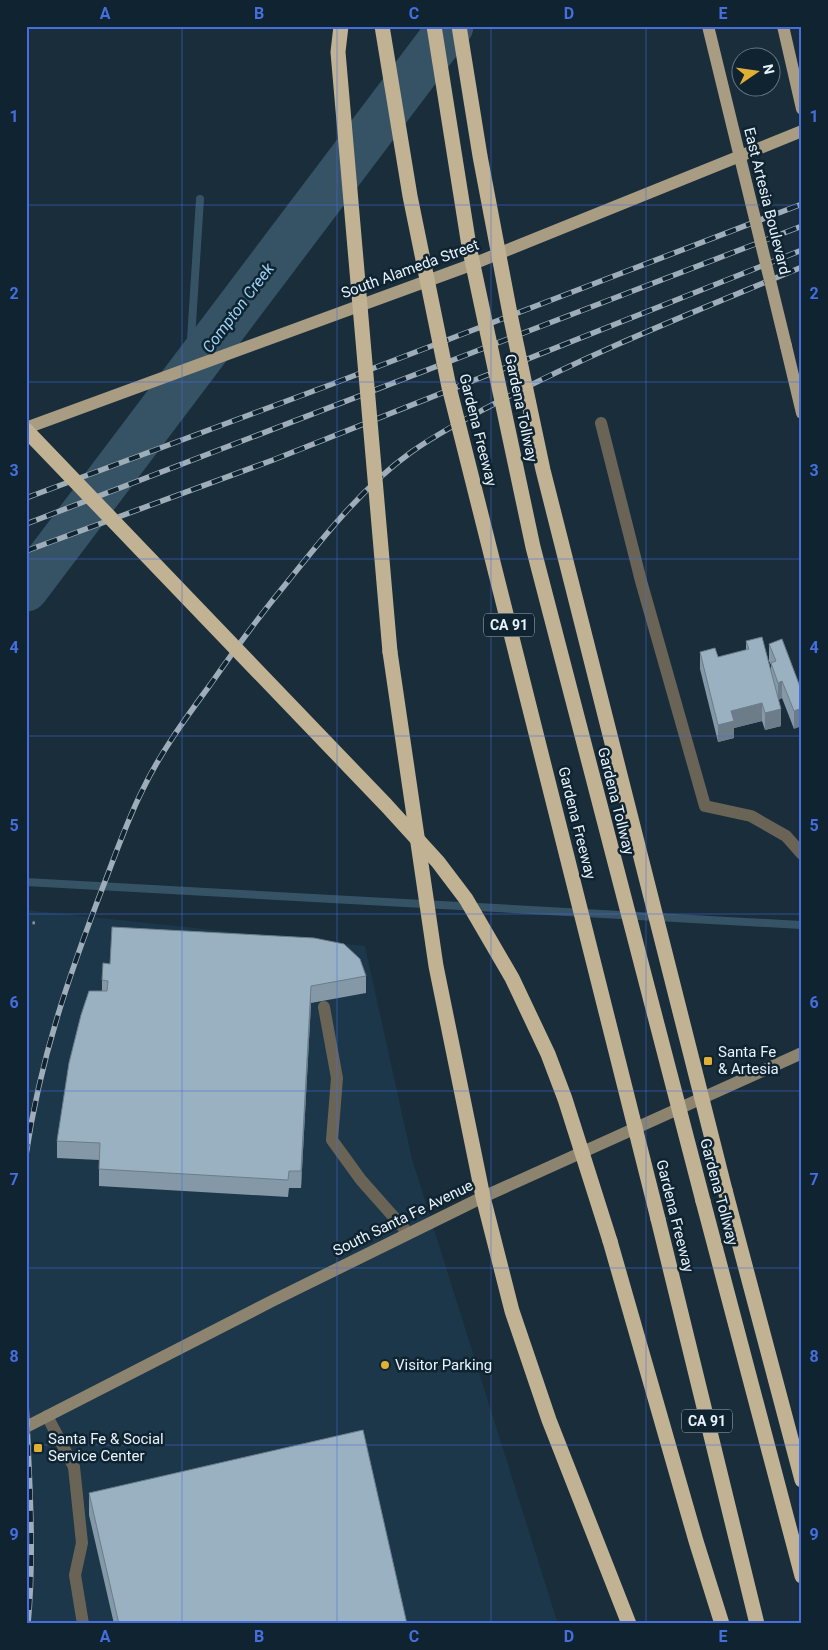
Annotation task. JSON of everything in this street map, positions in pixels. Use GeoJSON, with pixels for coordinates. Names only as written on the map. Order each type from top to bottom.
{"type":"FeatureCollection","features":[{"type":"Feature","properties":{"kind":"highway"},"geometry":{"type":"LineString","coordinates":[[340,26],[338,52],[390,652],[436,966],[483,1197],[512,1310],[546,1410],[629,1624]]}},
{"type":"Feature","properties":{"kind":"highway","name":"Gardena Freeway"},"geometry":{"type":"LineString","coordinates":[[382,26],[410,196],[448,386],[658,1219],[757,1624]]}},
{"type":"Feature","properties":{"kind":"highway","name":"Gardena Tollway"},"geometry":{"type":"LineString","coordinates":[[434,26],[469,246],[533,547],[802,1576]]}},
{"type":"Feature","properties":{"kind":"highway"},"geometry":{"type":"LineString","coordinates":[[460,26],[480,156],[511,319],[543,470],[725,1190],[802,1480]]}},
{"type":"Feature","properties":{"kind":"highway"},"geometry":{"type":"LineString","coordinates":[[26,429],[386,805],[438,862],[466,899],[512,978],[548,1054],[565,1099],[610,1241],[696,1541],[722,1624]]}},
{"type":"Feature","properties":{"kind":"main road","name":"East Artesia Boulevard"},"geometry":{"type":"LineString","coordinates":[[708,26],[802,413]]}},
{"type":"Feature","properties":{"kind":"main road"},"geometry":{"type":"LineString","coordinates":[[783,26],[802,109]]}},
{"type":"Feature","properties":{"kind":"main road","name":"South Alameda Street"},"geometry":{"type":"LineString","coordinates":[[26,429],[468,266],[802,131]]}},
{"type":"Feature","properties":{"kind":"main road","name":"South Santa Fe Avenue"},"geometry":{"type":"LineString","coordinates":[[26,1427],[408,1233],[483,1197],[802,1053]]}},
{"type":"Feature","properties":{"kind":"lane"},"geometry":{"type":"LineString","coordinates":[[602,423],[641,581],[705,806],[752,816],[786,836],[802,854]]}},
{"type":"Feature","properties":{"kind":"lane"},"geometry":{"type":"LineString","coordinates":[[324,1007],[337,1078],[332,1140],[361,1180],[408,1233]]}},
{"type":"Feature","properties":{"kind":"lane"},"geometry":{"type":"LineString","coordinates":[[47,1416],[74,1467],[82,1543],[75,1575],[83,1624]]}},
{"type":"Feature","properties":{"kind":"path"},"geometry":{"type":"LineString","coordinates":[[26,922],[35,923]]}},
{"type":"Feature","properties":{"kind":"shaded area"},"geometry":{"type":"Polygon","coordinates":[[[26,910],[365,946],[412,1159],[558,1624],[26,1624],[26,910]]]}},
{"type":"Feature","properties":{"kind":"building"},"geometry":{"type":"Polygon","coordinates":[[[762,637],[781,709],[765,713],[762,703],[731,711],[734,721],[718,725],[700,652],[715,648],[718,657],[749,649],[746,641],[762,637]]]}},
{"type":"Feature","properties":{"kind":"building"},"geometry":{"type":"Polygon","coordinates":[[[782,639],[802,692],[802,708],[794,711],[782,681],[778,683],[771,663],[776,661],[769,644],[782,639]]]}},
{"type":"Feature","properties":{"kind":"building"},"geometry":{"type":"Polygon","coordinates":[[[112,927],[314,938],[344,944],[360,959],[366,976],[311,986],[301,1171],[289,1171],[288,1180],[99,1169],[100,1143],[57,1141],[69,1063],[89,991],[107,991],[108,981],[102,980],[103,963],[110,964],[112,927]]]}},
{"type":"Feature","properties":{"kind":"building"},"geometry":{"type":"Polygon","coordinates":[[[363,1430],[407,1624],[119,1624],[89,1493],[363,1430]]]}},
{"type":"Feature","properties":{"kind":"waterway","name":"Compton Creek"},"geometry":{"type":"LineString","coordinates":[[26,589],[451,26]]}},
{"type":"Feature","properties":{"kind":"waterway"},"geometry":{"type":"LineString","coordinates":[[189,370],[200,199]]}},
{"type":"Feature","properties":{"kind":"waterway"},"geometry":{"type":"LineString","coordinates":[[26,882],[801,925]]}},
{"type":"Feature","properties":{"kind":"railway"},"geometry":{"type":"LineString","coordinates":[[26,498],[327,386],[802,204]]}},
{"type":"Feature","properties":{"kind":"railway"},"geometry":{"type":"LineString","coordinates":[[26,524],[802,226]]}},
{"type":"Feature","properties":{"kind":"railway"},"geometry":{"type":"LineString","coordinates":[[26,551],[273,460],[802,250]]}},
{"type":"Feature","properties":{"kind":"railway"},"geometry":{"type":"LineString","coordinates":[[26,1155],[39,1085],[57,1018],[91,918],[131,814],[142,791],[173,736],[229,658],[268,606],[331,529],[361,496],[393,466],[420,446],[450,428],[567,367],[802,267]]}},
{"type":"Feature","properties":{"kind":"railway"},"geometry":{"type":"LineString","coordinates":[[26,1401],[31,1540],[28,1624]]}},
{"type":"Feature","properties":{"kind":"place","name":"Santa Fe & Artesia"},"geometry":{"type":"Point","coordinates":[708,1061]}},
{"type":"Feature","properties":{"kind":"place","name":"Visitor Parking"},"geometry":{"type":"Point","coordinates":[385,1365]}},
{"type":"Feature","properties":{"kind":"place","name":"Santa Fe & Social Service Center"},"geometry":{"type":"Point","coordinates":[38,1448]}}]}
